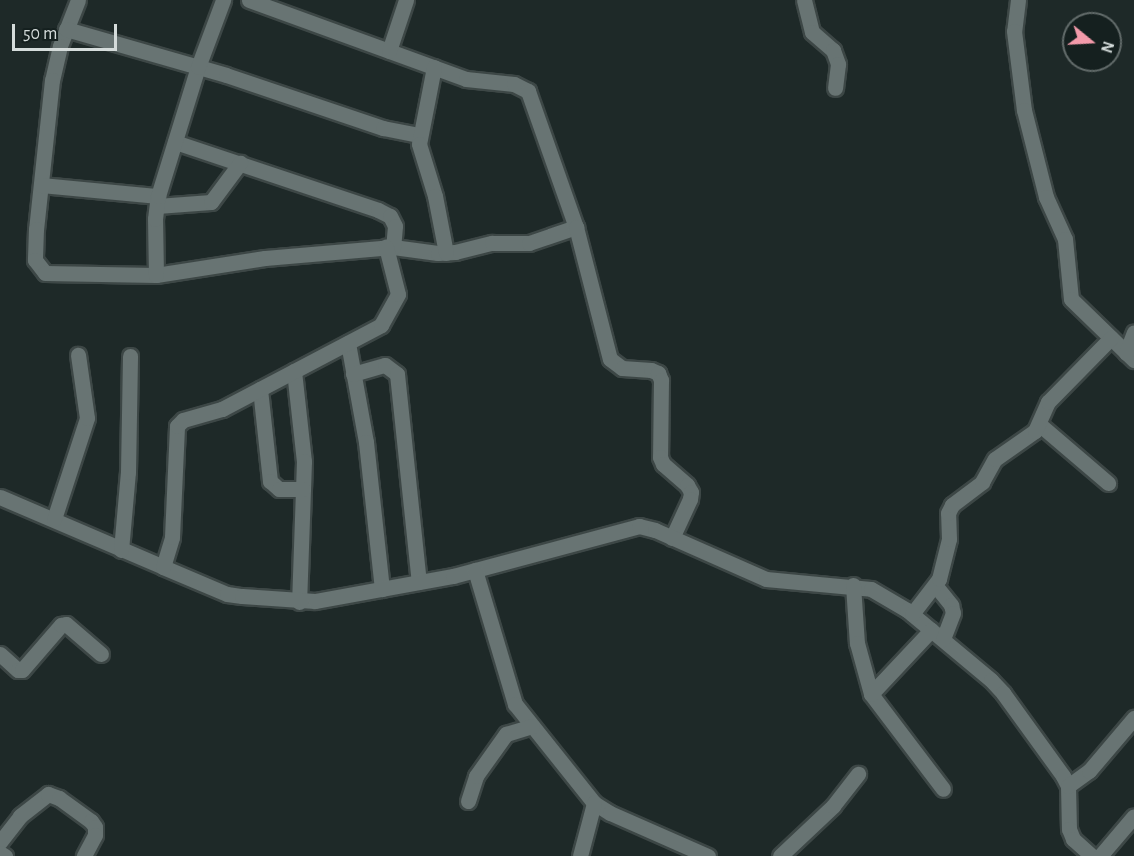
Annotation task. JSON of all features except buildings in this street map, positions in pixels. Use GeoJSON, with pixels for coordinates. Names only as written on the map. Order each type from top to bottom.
{"type":"FeatureCollection","features":[{"type":"Feature","properties":{"kind":"street"},"geometry":{"type":"LineString","coordinates":[[78,0],[66,29],[52,80],[35,260],[40,269],[57,276],[156,275],[265,258],[390,247],[446,253],[492,243],[518,245],[576,227]]}},
{"type":"Feature","properties":{"kind":"street"},"geometry":{"type":"LineString","coordinates":[[156,275],[157,201],[198,67],[223,0]]}},
{"type":"Feature","properties":{"kind":"street"},"geometry":{"type":"LineString","coordinates":[[249,0],[466,79],[514,84],[528,91],[576,227],[610,359],[622,368],[651,370],[658,373],[661,380],[660,457],[663,464],[687,484],[691,492],[690,500],[672,538]]}},
{"type":"Feature","properties":{"kind":"street"},"geometry":{"type":"LineString","coordinates":[[389,51],[406,0]]}},
{"type":"Feature","properties":{"kind":"street"},"geometry":{"type":"LineString","coordinates":[[804,0],[812,32],[832,50],[838,64],[835,88]]}},
{"type":"Feature","properties":{"kind":"street"},"geometry":{"type":"LineString","coordinates":[[1018,0],[1014,31],[1024,110],[1046,197],[1065,239],[1071,299],[1130,356]]}},
{"type":"Feature","properties":{"kind":"street"},"geometry":{"type":"LineString","coordinates":[[66,29],[198,67],[383,128],[419,135]]}},
{"type":"Feature","properties":{"kind":"street"},"geometry":{"type":"LineString","coordinates":[[434,67],[419,135],[435,196],[446,253]]}},
{"type":"Feature","properties":{"kind":"street"},"geometry":{"type":"LineString","coordinates":[[163,567],[172,537],[177,426],[183,420],[222,409],[381,325],[396,300],[397,288],[390,247],[395,226],[390,216],[175,142]]}},
{"type":"Feature","properties":{"kind":"street"},"geometry":{"type":"LineString","coordinates":[[41,186],[157,201],[211,202],[240,163]]}},
{"type":"Feature","properties":{"kind":"street"},"geometry":{"type":"LineString","coordinates":[[1130,356],[1134,332]]}},
{"type":"Feature","properties":{"kind":"street"},"geometry":{"type":"LineString","coordinates":[[912,614],[935,585],[949,539],[948,513],[952,505],[982,482],[995,459],[1035,431],[1048,402],[1111,338]]}},
{"type":"Feature","properties":{"kind":"street"},"geometry":{"type":"LineString","coordinates":[[348,343],[366,442],[382,589]]}},
{"type":"Feature","properties":{"kind":"street"},"geometry":{"type":"LineString","coordinates":[[54,519],[87,418],[78,355]]}},
{"type":"Feature","properties":{"kind":"street"},"geometry":{"type":"LineString","coordinates":[[121,550],[128,472],[130,356]]}},
{"type":"Feature","properties":{"kind":"street"},"geometry":{"type":"LineString","coordinates":[[353,374],[385,364],[398,374],[419,582]]}},
{"type":"Feature","properties":{"kind":"street"},"geometry":{"type":"LineString","coordinates":[[294,371],[304,461],[299,602]]}},
{"type":"Feature","properties":{"kind":"street"},"geometry":{"type":"LineString","coordinates":[[260,389],[270,481],[279,489],[303,489]]}},
{"type":"Feature","properties":{"kind":"street"},"geometry":{"type":"LineString","coordinates":[[1039,424],[1108,483]]}},
{"type":"Feature","properties":{"kind":"street"},"geometry":{"type":"LineString","coordinates":[[0,497],[227,594],[299,602],[382,589],[475,570],[639,526],[648,527],[766,579],[853,585],[871,589],[912,614],[991,680],[1003,693],[1063,776],[1068,786],[1069,829],[1073,839],[1092,856]]}},
{"type":"Feature","properties":{"kind":"street"},"geometry":{"type":"LineString","coordinates":[[475,570],[515,704],[594,803],[610,813],[708,856]]}},
{"type":"Feature","properties":{"kind":"street"},"geometry":{"type":"LineString","coordinates":[[853,585],[857,643],[871,694],[943,789]]}},
{"type":"Feature","properties":{"kind":"street"},"geometry":{"type":"LineString","coordinates":[[871,694],[937,634],[953,613],[951,605],[935,585]]}},
{"type":"Feature","properties":{"kind":"street"},"geometry":{"type":"LineString","coordinates":[[0,654],[18,670],[22,670],[61,625],[66,624],[101,654]]}},
{"type":"Feature","properties":{"kind":"street"},"geometry":{"type":"LineString","coordinates":[[1068,786],[1089,771],[1134,718]]}},
{"type":"Feature","properties":{"kind":"street"},"geometry":{"type":"LineString","coordinates":[[468,801],[476,776],[506,734],[532,726]]}},
{"type":"Feature","properties":{"kind":"street"},"geometry":{"type":"LineString","coordinates":[[780,856],[833,806],[858,774]]}},
{"type":"Feature","properties":{"kind":"street"},"geometry":{"type":"LineString","coordinates":[[0,842],[20,816],[48,794],[59,798],[92,821],[95,835],[84,856]]}},
{"type":"Feature","properties":{"kind":"street"},"geometry":{"type":"LineString","coordinates":[[580,856],[594,803]]}},
{"type":"Feature","properties":{"kind":"street"},"geometry":{"type":"LineString","coordinates":[[1100,856],[1134,816]]}},
{"type":"Feature","properties":{"kind":"street"},"geometry":{"type":"LineString","coordinates":[[0,853],[5,856]]}}]}
